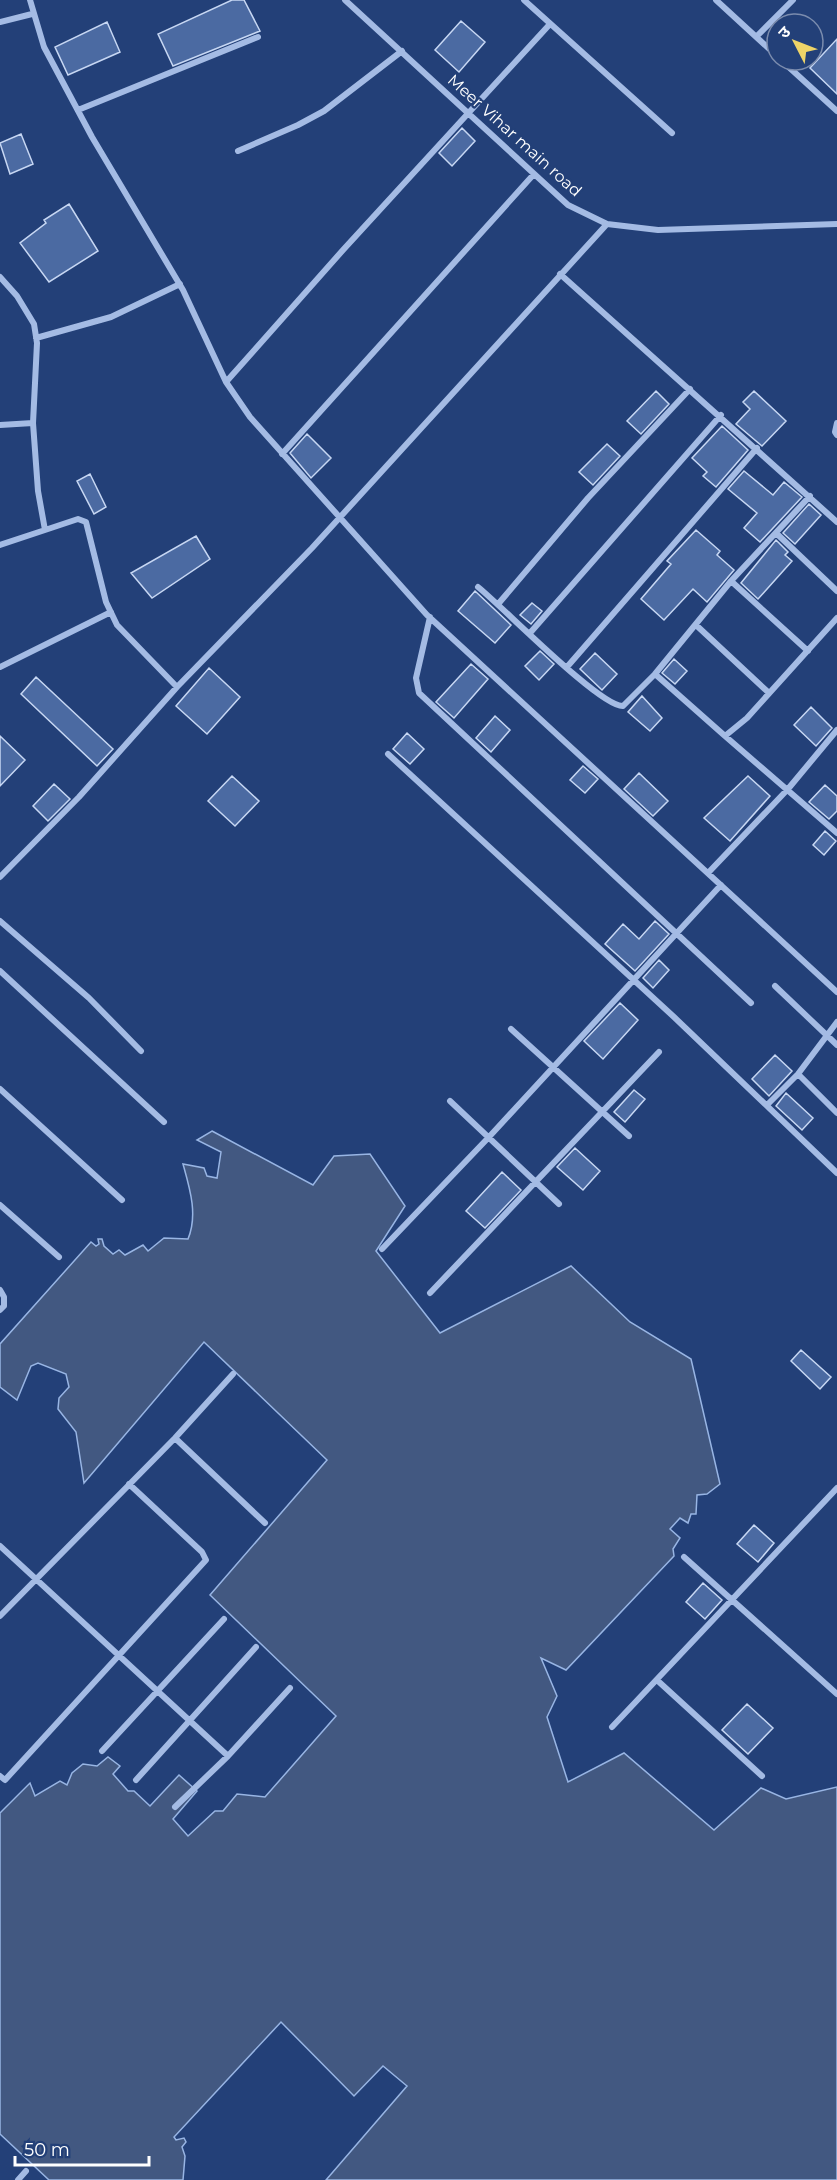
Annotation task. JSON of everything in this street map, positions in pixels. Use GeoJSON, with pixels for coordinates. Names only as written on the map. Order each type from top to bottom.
{"type":"FeatureCollection","features":[{"type":"Feature","properties":{"kind":"street"},"geometry":{"type":"LineString","coordinates":[[30,0],[32,14],[44,47],[78,110],[180,284],[226,381],[250,417],[430,618],[837,992]]}},
{"type":"Feature","properties":{"kind":"street","name":"Meer Vihar main road"},"geometry":{"type":"LineString","coordinates":[[345,0],[470,112],[568,205],[608,225],[658,230],[837,224]]}},
{"type":"Feature","properties":{"kind":"street"},"geometry":{"type":"LineString","coordinates":[[524,0],[672,133]]}},
{"type":"Feature","properties":{"kind":"street"},"geometry":{"type":"LineString","coordinates":[[716,0],[765,45]]}},
{"type":"Feature","properties":{"kind":"street"},"geometry":{"type":"LineString","coordinates":[[756,37],[794,0]]}},
{"type":"Feature","properties":{"kind":"street"},"geometry":{"type":"LineString","coordinates":[[0,22],[32,14]]}},
{"type":"Feature","properties":{"kind":"street"},"geometry":{"type":"LineString","coordinates":[[226,381],[550,24]]}},
{"type":"Feature","properties":{"kind":"street"},"geometry":{"type":"LineString","coordinates":[[78,110],[258,37]]}},
{"type":"Feature","properties":{"kind":"street"},"geometry":{"type":"LineString","coordinates":[[238,150],[298,125],[324,111],[402,51]]}},
{"type":"Feature","properties":{"kind":"street"},"geometry":{"type":"LineString","coordinates":[[795,72],[837,111]]}},
{"type":"Feature","properties":{"kind":"street"},"geometry":{"type":"LineString","coordinates":[[282,454],[534,174]]}},
{"type":"Feature","properties":{"kind":"street"},"geometry":{"type":"LineString","coordinates":[[0,877],[79,797],[177,687],[339,519],[560,274],[608,225]]}},
{"type":"Feature","properties":{"kind":"street"},"geometry":{"type":"LineString","coordinates":[[560,274],[758,448],[837,522]]}},
{"type":"Feature","properties":{"kind":"street"},"geometry":{"type":"LineString","coordinates":[[0,277],[18,296],[34,324],[36,338],[33,423],[38,491],[45,530]]}},
{"type":"Feature","properties":{"kind":"street"},"geometry":{"type":"LineString","coordinates":[[36,338],[111,317],[180,284]]}},
{"type":"Feature","properties":{"kind":"street"},"geometry":{"type":"LineString","coordinates":[[499,603],[588,498],[690,389]]}},
{"type":"Feature","properties":{"kind":"street"},"geometry":{"type":"LineString","coordinates":[[530,633],[721,415]]}},
{"type":"Feature","properties":{"kind":"street"},"geometry":{"type":"LineString","coordinates":[[0,425],[33,423]]}},
{"type":"Feature","properties":{"kind":"street"},"geometry":{"type":"LineString","coordinates":[[837,423],[837,435]]}},
{"type":"Feature","properties":{"kind":"street"},"geometry":{"type":"LineString","coordinates":[[567,667],[758,448]]}},
{"type":"Feature","properties":{"kind":"street"},"geometry":{"type":"LineString","coordinates":[[478,587],[499,603],[598,694],[619,706],[629,703],[731,581],[810,496]]}},
{"type":"Feature","properties":{"kind":"street"},"geometry":{"type":"LineString","coordinates":[[0,545],[78,519],[86,522],[106,602],[117,625],[177,687]]}},
{"type":"Feature","properties":{"kind":"street"},"geometry":{"type":"LineString","coordinates":[[776,532],[837,591]]}},
{"type":"Feature","properties":{"kind":"street"},"geometry":{"type":"LineString","coordinates":[[731,581],[808,651]]}},
{"type":"Feature","properties":{"kind":"street"},"geometry":{"type":"LineString","coordinates":[[0,667],[111,612]]}},
{"type":"Feature","properties":{"kind":"street"},"geometry":{"type":"LineString","coordinates":[[430,618],[416,678],[419,693],[752,1003]]}},
{"type":"Feature","properties":{"kind":"street"},"geometry":{"type":"LineString","coordinates":[[725,736],[769,693],[837,618]]}},
{"type":"Feature","properties":{"kind":"street"},"geometry":{"type":"LineString","coordinates":[[696,625],[769,693]]}},
{"type":"Feature","properties":{"kind":"street"},"geometry":{"type":"LineString","coordinates":[[655,674],[837,833]]}},
{"type":"Feature","properties":{"kind":"street"},"geometry":{"type":"LineString","coordinates":[[708,873],[788,789],[837,730]]}},
{"type":"Feature","properties":{"kind":"street"},"geometry":{"type":"LineString","coordinates":[[388,754],[633,979],[837,1173]]}},
{"type":"Feature","properties":{"kind":"street"},"geometry":{"type":"LineString","coordinates":[[382,1249],[489,1137],[721,885]]}},
{"type":"Feature","properties":{"kind":"street"},"geometry":{"type":"LineString","coordinates":[[0,921],[89,998],[141,1051]]}},
{"type":"Feature","properties":{"kind":"street"},"geometry":{"type":"LineString","coordinates":[[0,971],[164,1122]]}},
{"type":"Feature","properties":{"kind":"street"},"geometry":{"type":"LineString","coordinates":[[775,986],[837,1045]]}},
{"type":"Feature","properties":{"kind":"street"},"geometry":{"type":"LineString","coordinates":[[767,1105],[798,1074],[837,1022]]}},
{"type":"Feature","properties":{"kind":"street"},"geometry":{"type":"LineString","coordinates":[[511,1029],[629,1136]]}},
{"type":"Feature","properties":{"kind":"street"},"geometry":{"type":"LineString","coordinates":[[430,1293],[658,1052]]}},
{"type":"Feature","properties":{"kind":"street"},"geometry":{"type":"LineString","coordinates":[[798,1074],[837,1113]]}},
{"type":"Feature","properties":{"kind":"street"},"geometry":{"type":"LineString","coordinates":[[0,1089],[122,1200]]}},
{"type":"Feature","properties":{"kind":"street"},"geometry":{"type":"LineString","coordinates":[[450,1101],[560,1204]]}},
{"type":"Feature","properties":{"kind":"street"},"geometry":{"type":"LineString","coordinates":[[0,1205],[59,1257]]}},
{"type":"Feature","properties":{"kind":"street"},"geometry":{"type":"LineString","coordinates":[[0,1290],[4,1297],[4,1306],[0,1310]]}},
{"type":"Feature","properties":{"kind":"street"},"geometry":{"type":"LineString","coordinates":[[0,1616],[35,1578],[176,1438],[233,1374]]}},
{"type":"Feature","properties":{"kind":"street"},"geometry":{"type":"LineString","coordinates":[[176,1438],[265,1523]]}},
{"type":"Feature","properties":{"kind":"street"},"geometry":{"type":"LineString","coordinates":[[2,1780],[120,1656],[206,1560],[202,1552],[129,1484]]}},
{"type":"Feature","properties":{"kind":"street"},"geometry":{"type":"LineString","coordinates":[[612,1727],[658,1681],[837,1488]]}},
{"type":"Feature","properties":{"kind":"street"},"geometry":{"type":"LineString","coordinates":[[0,1546],[228,1756]]}},
{"type":"Feature","properties":{"kind":"street"},"geometry":{"type":"LineString","coordinates":[[684,1557],[837,1694]]}},
{"type":"Feature","properties":{"kind":"street"},"geometry":{"type":"LineString","coordinates":[[102,1751],[224,1620]]}},
{"type":"Feature","properties":{"kind":"street"},"geometry":{"type":"LineString","coordinates":[[136,1780],[191,1722],[256,1647]]}},
{"type":"Feature","properties":{"kind":"street"},"geometry":{"type":"LineString","coordinates":[[658,1681],[762,1776]]}},
{"type":"Feature","properties":{"kind":"street"},"geometry":{"type":"LineString","coordinates":[[175,1808],[228,1756],[290,1689]]}},
{"type":"Feature","properties":{"kind":"street"},"geometry":{"type":"LineString","coordinates":[[18,2180],[26,2171]]}},
{"type":"Feature","properties":{"kind":"water"},"geometry":{"type":"Polygon","coordinates":[[[212,1131],[313,1185],[334,1156],[370,1154],[405,1206],[376,1251],[440,1333],[571,1266],[630,1322],[691,1359],[720,1484],[707,1494],[697,1495],[696,1514],[691,1514],[688,1523],[680,1518],[670,1529],[680,1538],[673,1549],[674,1556],[566,1670],[541,1658],[557,1696],[547,1717],[568,1782],[624,1753],[714,1830],[761,1788],[786,1799],[837,1787],[837,2180],[326,2180],[407,2086],[383,2066],[354,2096],[281,2022],[174,2137],[176,2140],[184,2138],[186,2142],[182,2147],[185,2156],[183,2180],[49,2180],[0,2134],[0,1813],[30,1783],[35,1796],[60,1781],[67,1785],[72,1773],[83,1764],[97,1766],[108,1757],[120,1766],[113,1774],[128,1791],[134,1791],[150,1806],[179,1775],[197,1791],[173,1819],[188,1836],[215,1811],[223,1811],[237,1794],[265,1797],[336,1716],[210,1595],[327,1460],[204,1342],[84,1483],[76,1432],[58,1409],[59,1398],[69,1387],[66,1374],[38,1363],[31,1366],[17,1400],[0,1387],[0,1344],[91,1242],[96,1246],[99,1244],[98,1239],[102,1239],[104,1246],[113,1254],[119,1250],[125,1255],[143,1245],[148,1251],[164,1238],[188,1239],[193,1211],[183,1164],[204,1168],[207,1176],[217,1178],[221,1152],[197,1140],[212,1131]]]}},
{"type":"Feature","properties":{"kind":"building"},"geometry":{"type":"Polygon","coordinates":[[[232,0],[244,0],[260,31],[173,66],[158,34],[232,0]]]}},
{"type":"Feature","properties":{"kind":"building"},"geometry":{"type":"Polygon","coordinates":[[[461,21],[485,42],[459,72],[435,50],[461,21]]]}},
{"type":"Feature","properties":{"kind":"building"},"geometry":{"type":"Polygon","coordinates":[[[107,22],[120,52],[68,75],[55,47],[107,22]]]}},
{"type":"Feature","properties":{"kind":"building"},"geometry":{"type":"Polygon","coordinates":[[[837,39],[837,94],[814,72],[825,72],[825,52],[837,39]]]}},
{"type":"Feature","properties":{"kind":"building"},"geometry":{"type":"Polygon","coordinates":[[[462,128],[475,141],[452,166],[439,153],[462,128]]]}},
{"type":"Feature","properties":{"kind":"building"},"geometry":{"type":"Polygon","coordinates":[[[21,134],[33,164],[10,174],[0,143],[21,134]]]}},
{"type":"Feature","properties":{"kind":"building"},"geometry":{"type":"Polygon","coordinates":[[[69,204],[98,251],[49,282],[20,243],[46,223],[44,220],[69,204]]]}},
{"type":"Feature","properties":{"kind":"building"},"geometry":{"type":"Polygon","coordinates":[[[656,391],[669,404],[641,434],[627,421],[656,391]]]}},
{"type":"Feature","properties":{"kind":"building"},"geometry":{"type":"Polygon","coordinates":[[[754,391],[786,421],[762,446],[736,424],[750,409],[743,402],[754,391]]]}},
{"type":"Feature","properties":{"kind":"building"},"geometry":{"type":"Polygon","coordinates":[[[722,426],[748,450],[716,487],[703,476],[707,472],[692,458],[722,426]]]}},
{"type":"Feature","properties":{"kind":"building"},"geometry":{"type":"Polygon","coordinates":[[[307,434],[331,458],[311,478],[290,453],[307,434]]]}},
{"type":"Feature","properties":{"kind":"building"},"geometry":{"type":"Polygon","coordinates":[[[607,444],[620,456],[593,485],[579,472],[607,444]]]}},
{"type":"Feature","properties":{"kind":"building"},"geometry":{"type":"Polygon","coordinates":[[[744,471],[773,495],[784,482],[802,497],[760,542],[744,528],[757,513],[728,489],[744,471]]]}},
{"type":"Feature","properties":{"kind":"building"},"geometry":{"type":"Polygon","coordinates":[[[90,474],[106,507],[94,514],[77,481],[90,474]]]}},
{"type":"Feature","properties":{"kind":"building"},"geometry":{"type":"Polygon","coordinates":[[[809,504],[821,515],[795,544],[783,533],[809,504]]]}},
{"type":"Feature","properties":{"kind":"building"},"geometry":{"type":"Polygon","coordinates":[[[696,530],[720,551],[717,555],[734,570],[707,602],[693,589],[664,620],[641,599],[671,564],[667,561],[696,530]]]}},
{"type":"Feature","properties":{"kind":"building"},"geometry":{"type":"Polygon","coordinates":[[[196,536],[210,559],[152,598],[131,573],[196,536]]]}},
{"type":"Feature","properties":{"kind":"building"},"geometry":{"type":"Polygon","coordinates":[[[776,540],[788,552],[785,555],[792,561],[758,599],[741,583],[776,540]]]}},
{"type":"Feature","properties":{"kind":"building"},"geometry":{"type":"Polygon","coordinates":[[[475,591],[511,625],[495,643],[458,611],[475,591]]]}},
{"type":"Feature","properties":{"kind":"building"},"geometry":{"type":"Polygon","coordinates":[[[532,603],[542,611],[531,624],[520,615],[532,603]]]}},
{"type":"Feature","properties":{"kind":"building"},"geometry":{"type":"Polygon","coordinates":[[[540,651],[554,664],[539,680],[525,666],[540,651]]]}},
{"type":"Feature","properties":{"kind":"building"},"geometry":{"type":"Polygon","coordinates":[[[595,653],[617,674],[602,690],[580,669],[595,653]]]}},
{"type":"Feature","properties":{"kind":"building"},"geometry":{"type":"Polygon","coordinates":[[[674,659],[687,671],[675,684],[662,673],[674,659]]]}},
{"type":"Feature","properties":{"kind":"building"},"geometry":{"type":"Polygon","coordinates":[[[471,664],[488,679],[454,718],[436,702],[471,664]]]}},
{"type":"Feature","properties":{"kind":"building"},"geometry":{"type":"Polygon","coordinates":[[[209,668],[240,697],[207,734],[176,706],[209,668]]]}},
{"type":"Feature","properties":{"kind":"building"},"geometry":{"type":"Polygon","coordinates":[[[36,677],[113,749],[97,766],[21,694],[36,677]]]}},
{"type":"Feature","properties":{"kind":"building"},"geometry":{"type":"Polygon","coordinates":[[[642,696],[662,718],[650,731],[628,712],[642,696]]]}},
{"type":"Feature","properties":{"kind":"building"},"geometry":{"type":"Polygon","coordinates":[[[811,707],[832,728],[816,746],[794,725],[811,707]]]}},
{"type":"Feature","properties":{"kind":"building"},"geometry":{"type":"Polygon","coordinates":[[[495,716],[510,730],[491,752],[476,738],[495,716]]]}},
{"type":"Feature","properties":{"kind":"building"},"geometry":{"type":"Polygon","coordinates":[[[407,733],[424,749],[410,764],[393,749],[407,733]]]}},
{"type":"Feature","properties":{"kind":"building"},"geometry":{"type":"Polygon","coordinates":[[[0,736],[25,760],[0,786],[0,736]]]}},
{"type":"Feature","properties":{"kind":"building"},"geometry":{"type":"Polygon","coordinates":[[[583,766],[598,779],[585,793],[570,780],[583,766]]]}},
{"type":"Feature","properties":{"kind":"building"},"geometry":{"type":"Polygon","coordinates":[[[639,773],[668,801],[653,816],[624,789],[639,773]]]}},
{"type":"Feature","properties":{"kind":"building"},"geometry":{"type":"Polygon","coordinates":[[[232,776],[259,801],[235,826],[208,801],[232,776]]]}},
{"type":"Feature","properties":{"kind":"building"},"geometry":{"type":"Polygon","coordinates":[[[748,776],[770,796],[730,841],[704,818],[748,776]]]}},
{"type":"Feature","properties":{"kind":"building"},"geometry":{"type":"Polygon","coordinates":[[[54,784],[70,799],[48,821],[33,806],[54,784]]]}},
{"type":"Feature","properties":{"kind":"building"},"geometry":{"type":"Polygon","coordinates":[[[825,785],[837,796],[837,811],[829,819],[809,802],[825,785]]]}},
{"type":"Feature","properties":{"kind":"building"},"geometry":{"type":"Polygon","coordinates":[[[825,831],[836,841],[824,855],[813,845],[825,831]]]}},
{"type":"Feature","properties":{"kind":"building"},"geometry":{"type":"Polygon","coordinates":[[[655,921],[669,934],[635,971],[605,944],[623,924],[639,939],[655,921]]]}},
{"type":"Feature","properties":{"kind":"building"},"geometry":{"type":"Polygon","coordinates":[[[659,960],[669,970],[653,988],[643,978],[659,960]]]}},
{"type":"Feature","properties":{"kind":"building"},"geometry":{"type":"Polygon","coordinates":[[[620,1003],[638,1020],[603,1059],[584,1041],[620,1003]]]}},
{"type":"Feature","properties":{"kind":"building"},"geometry":{"type":"Polygon","coordinates":[[[775,1055],[792,1071],[769,1096],[752,1079],[775,1055]]]}},
{"type":"Feature","properties":{"kind":"building"},"geometry":{"type":"Polygon","coordinates":[[[634,1090],[645,1099],[625,1122],[614,1112],[634,1090]]]}},
{"type":"Feature","properties":{"kind":"building"},"geometry":{"type":"Polygon","coordinates":[[[786,1093],[813,1118],[802,1130],[776,1106],[786,1093]]]}},
{"type":"Feature","properties":{"kind":"building"},"geometry":{"type":"Polygon","coordinates":[[[575,1148],[600,1171],[583,1190],[557,1167],[575,1148]]]}},
{"type":"Feature","properties":{"kind":"building"},"geometry":{"type":"Polygon","coordinates":[[[502,1172],[521,1190],[485,1228],[466,1211],[502,1172]]]}},
{"type":"Feature","properties":{"kind":"building"},"geometry":{"type":"Polygon","coordinates":[[[801,1350],[831,1377],[820,1389],[791,1361],[801,1350]]]}},
{"type":"Feature","properties":{"kind":"building"},"geometry":{"type":"Polygon","coordinates":[[[754,1525],[774,1543],[758,1562],[737,1544],[754,1525]]]}},
{"type":"Feature","properties":{"kind":"building"},"geometry":{"type":"Polygon","coordinates":[[[703,1583],[722,1600],[705,1619],[686,1602],[703,1583]]]}},
{"type":"Feature","properties":{"kind":"building"},"geometry":{"type":"Polygon","coordinates":[[[747,1704],[773,1728],[748,1754],[722,1730],[747,1704]]]}}]}
